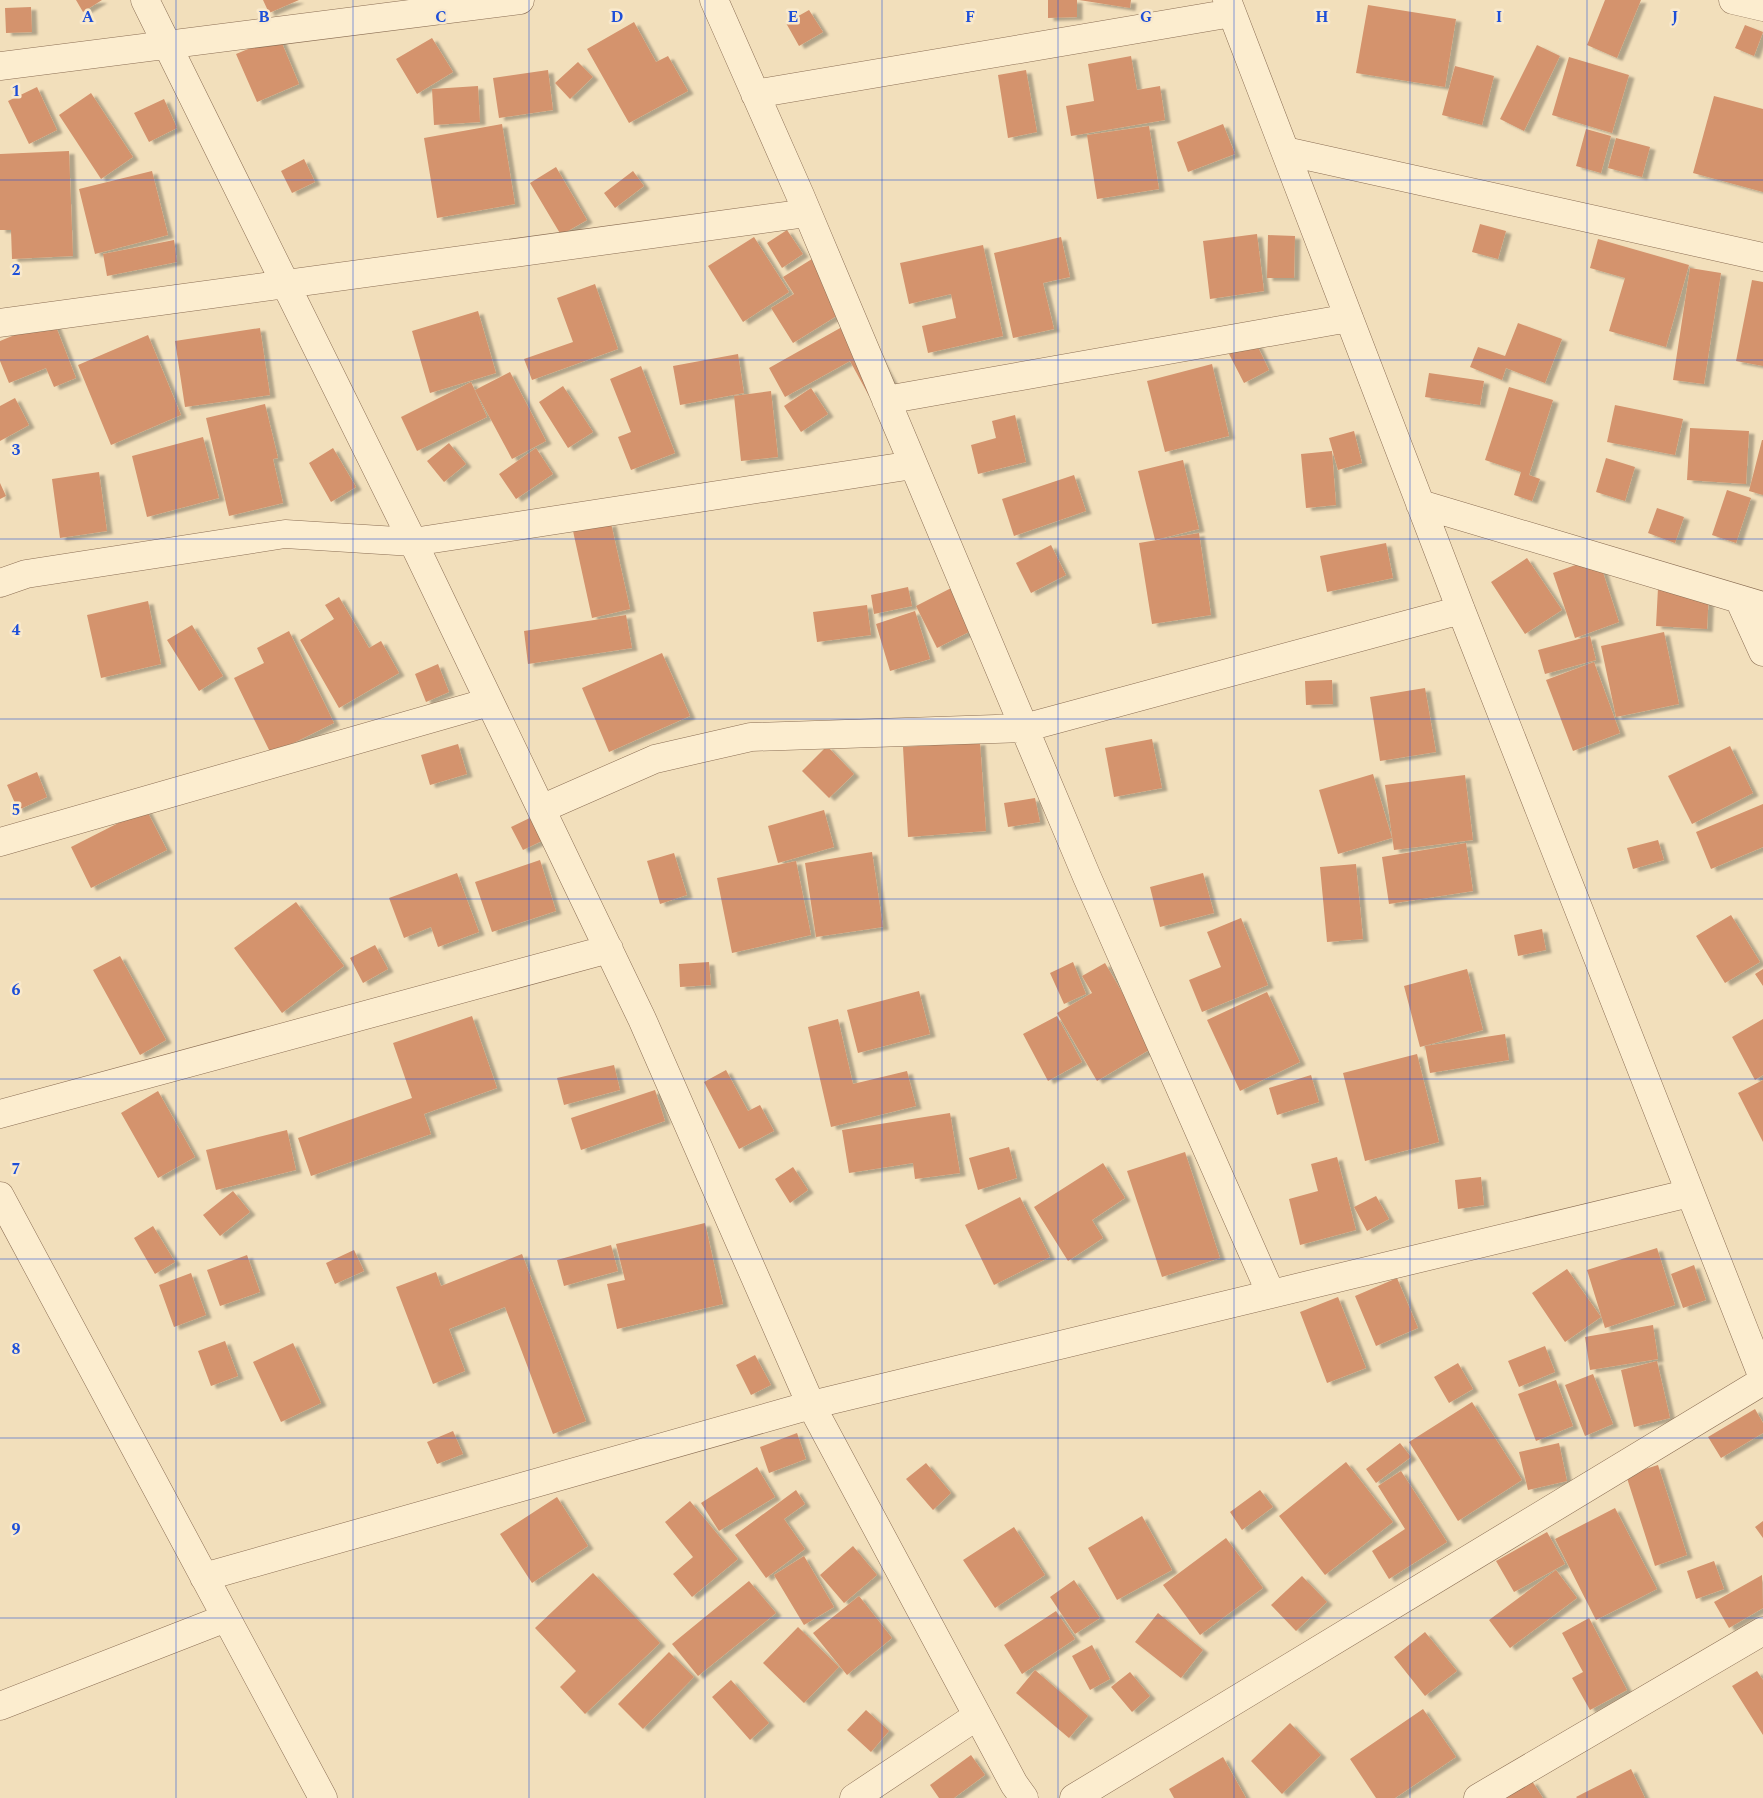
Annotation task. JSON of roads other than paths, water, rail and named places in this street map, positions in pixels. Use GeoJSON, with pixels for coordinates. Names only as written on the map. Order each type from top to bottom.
{"type":"FeatureCollection","features":[{"type":"Feature","properties":{"kind":"street"},"geometry":{"type":"LineString","coordinates":[[145,0],[413,542],[646,1028],[811,1405],[977,1716],[1014,1784],[1024,1798]]}},
{"type":"Feature","properties":{"kind":"street"},"geometry":{"type":"LineString","coordinates":[[0,66],[520,0]]}},
{"type":"Feature","properties":{"kind":"street"},"geometry":{"type":"LineString","coordinates":[[714,0],[807,213],[1087,877],[1271,1294]]}},
{"type":"Feature","properties":{"kind":"street"},"geometry":{"type":"LineString","coordinates":[[1733,0],[1763,7]]}},
{"type":"Feature","properties":{"kind":"street"},"geometry":{"type":"LineString","coordinates":[[755,94],[1230,6],[1461,610],[1763,1379],[1074,1798]]}},
{"type":"Feature","properties":{"kind":"street"},"geometry":{"type":"LineString","coordinates":[[1285,151],[1763,257]]}},
{"type":"Feature","properties":{"kind":"street"},"geometry":{"type":"LineString","coordinates":[[0,323],[807,213]]}},
{"type":"Feature","properties":{"kind":"street"},"geometry":{"type":"LineString","coordinates":[[886,400],[1349,318]]}},
{"type":"Feature","properties":{"kind":"street"},"geometry":{"type":"LineString","coordinates":[[0,583],[26,574],[285,534],[413,542],[913,465]]}},
{"type":"Feature","properties":{"kind":"street"},"geometry":{"type":"LineString","coordinates":[[1420,504],[1751,603],[1763,652]]}},
{"type":"Feature","properties":{"kind":"street"},"geometry":{"type":"LineString","coordinates":[[541,809],[655,759],[750,738],[1024,728],[1461,610]]}},
{"type":"Feature","properties":{"kind":"street"},"geometry":{"type":"LineString","coordinates":[[0,842],[489,702]]}},
{"type":"Feature","properties":{"kind":"street"},"geometry":{"type":"LineString","coordinates":[[0,1114],[608,949]]}},
{"type":"Feature","properties":{"kind":"street"},"geometry":{"type":"LineString","coordinates":[[204,1577],[811,1405],[1690,1193]]}},
{"type":"Feature","properties":{"kind":"street"},"geometry":{"type":"LineString","coordinates":[[0,1196],[323,1798]]}},
{"type":"Feature","properties":{"kind":"street"},"geometry":{"type":"LineString","coordinates":[[0,1706],[226,1618]]}},
{"type":"Feature","properties":{"kind":"street"},"geometry":{"type":"LineString","coordinates":[[1478,1798],[1763,1631]]}},
{"type":"Feature","properties":{"kind":"street"},"geometry":{"type":"LineString","coordinates":[[854,1798],[977,1716]]}}]}
